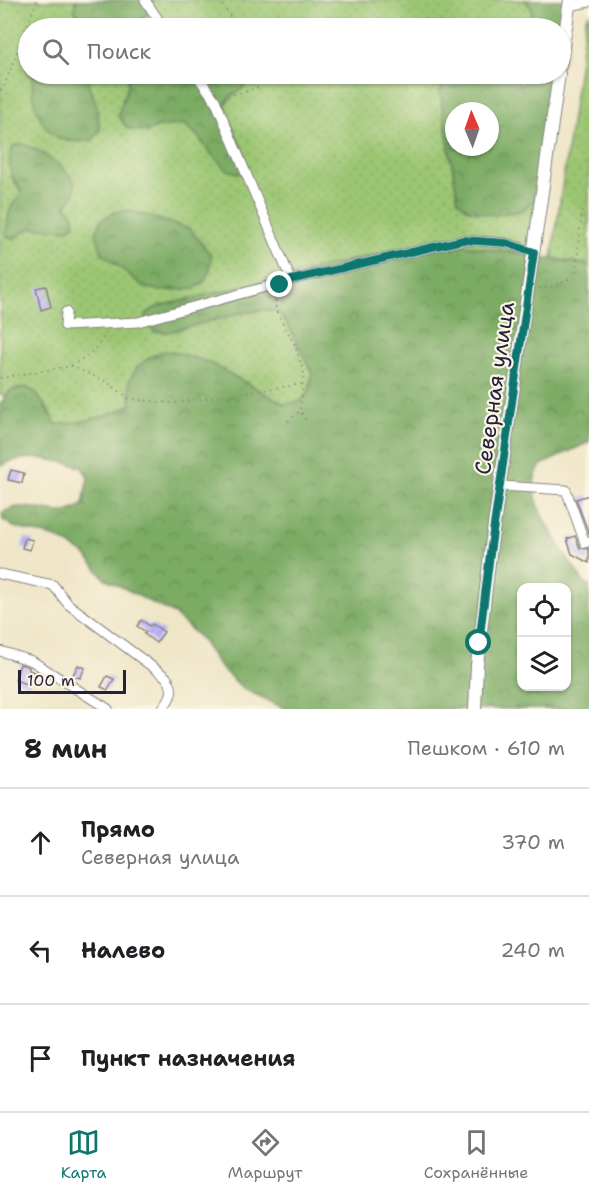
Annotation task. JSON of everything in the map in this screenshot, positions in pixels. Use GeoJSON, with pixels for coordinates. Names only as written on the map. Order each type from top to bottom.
{"type":"FeatureCollection","features":[{"type":"Feature","properties":{"kind":"main road"},"geometry":{"type":"LineString","coordinates":[[567,18],[569,3]]}},
{"type":"Feature","properties":{"kind":"main road","name":"Северная улица"},"geometry":{"type":"LineString","coordinates":[[475,709],[479,643],[558,84]]}},
{"type":"Feature","properties":{"kind":"street"},"geometry":{"type":"LineString","coordinates":[[145,0],[157,18]]}},
{"type":"Feature","properties":{"kind":"street"},"geometry":{"type":"LineString","coordinates":[[569,3],[589,2]]}},
{"type":"Feature","properties":{"kind":"street"},"geometry":{"type":"LineString","coordinates":[[203,84],[215,100],[291,280]]}},
{"type":"Feature","properties":{"kind":"street"},"geometry":{"type":"LineString","coordinates":[[66,312],[65,326],[138,322],[291,280],[463,240],[506,243],[534,252]]}},
{"type":"Feature","properties":{"kind":"street"},"geometry":{"type":"LineString","coordinates":[[501,486],[566,490],[585,543],[589,542]]}},
{"type":"Feature","properties":{"kind":"street"},"geometry":{"type":"LineString","coordinates":[[0,574],[53,585],[68,604],[166,677],[173,691],[170,700],[162,709]]}},
{"type":"Feature","properties":{"kind":"street"},"geometry":{"type":"LineString","coordinates":[[0,651],[32,661],[108,709]]}},
{"type":"Feature","properties":{"kind":"path"},"geometry":{"type":"LineString","coordinates":[[30,18],[37,0]]}},
{"type":"Feature","properties":{"kind":"path"},"geometry":{"type":"LineString","coordinates":[[220,0],[231,18]]}},
{"type":"Feature","properties":{"kind":"path"},"geometry":{"type":"LineString","coordinates":[[0,90],[3,89],[18,50]]}},
{"type":"Feature","properties":{"kind":"path"},"geometry":{"type":"LineString","coordinates":[[215,100],[257,88],[259,84]]}},
{"type":"Feature","properties":{"kind":"path"},"geometry":{"type":"LineString","coordinates":[[529,287],[544,288],[556,285],[568,280],[576,273],[582,210]]}},
{"type":"Feature","properties":{"kind":"path"},"geometry":{"type":"LineString","coordinates":[[276,285],[274,302],[276,311],[295,345],[304,374],[300,411],[306,420]]}},
{"type":"Feature","properties":{"kind":"path"},"geometry":{"type":"LineString","coordinates":[[0,378],[71,366],[92,352],[105,336]]}},
{"type":"Feature","properties":{"kind":"path"},"geometry":{"type":"LineString","coordinates":[[71,366],[107,382],[130,399],[159,403],[174,403],[303,384]]}},
{"type":"Feature","properties":{"kind":"path"},"geometry":{"type":"LineString","coordinates":[[288,421],[300,411]]}},
{"type":"Feature","properties":{"kind":"green space"},"geometry":{"type":"Polygon","coordinates":[[[0,0],[76,0],[75,2],[91,18],[18,18],[18,84],[34,84],[79,142],[92,140],[100,130],[96,104],[88,84],[128,84],[122,100],[146,132],[158,127],[184,124],[197,135],[212,155],[228,117],[225,105],[230,97],[246,84],[443,84],[440,92],[445,122],[445,156],[451,156],[458,200],[536,199],[552,84],[554,84],[529,254],[461,245],[374,255],[157,307],[240,313],[266,310],[278,312],[288,325],[312,373],[309,392],[300,402],[284,404],[210,363],[129,381],[131,405],[95,419],[76,422],[56,424],[46,407],[10,391],[6,397],[0,394],[0,0]],[[34,148],[11,176],[21,191],[19,199],[12,205],[21,233],[29,228],[67,229],[66,206],[75,188],[34,148]]]}},
{"type":"Feature","properties":{"kind":"green space"},"geometry":{"type":"Polygon","coordinates":[[[76,0],[153,0],[142,18],[82,18],[74,10],[76,0]]]}},
{"type":"Feature","properties":{"kind":"green space"},"geometry":{"type":"Polygon","coordinates":[[[153,0],[408,0],[421,2],[425,0],[525,0],[532,9],[532,18],[144,18],[153,0]]]}},
{"type":"Feature","properties":{"kind":"green space"},"geometry":{"type":"Polygon","coordinates":[[[525,0],[563,0],[560,18],[532,18],[532,9],[525,0]]]}},
{"type":"Feature","properties":{"kind":"green space"},"geometry":{"type":"Polygon","coordinates":[[[589,14],[589,265],[552,258],[586,18],[589,14]]]}},
{"type":"Feature","properties":{"kind":"green space"},"geometry":{"type":"Polygon","coordinates":[[[32,84],[88,84],[96,104],[100,129],[93,140],[76,142],[63,140],[52,133],[37,110],[32,84]]]}},
{"type":"Feature","properties":{"kind":"green space"},"geometry":{"type":"Polygon","coordinates":[[[128,84],[246,84],[230,97],[225,105],[244,153],[247,168],[241,174],[227,170],[197,135],[184,124],[158,127],[146,132],[127,128],[118,115],[128,84]]]}},
{"type":"Feature","properties":{"kind":"green space"},"geometry":{"type":"Polygon","coordinates":[[[443,84],[519,84],[520,86],[552,84],[536,199],[521,211],[494,215],[469,210],[458,200],[451,156],[499,156],[499,102],[445,102],[445,122],[440,92],[443,84]]]}},
{"type":"Feature","properties":{"kind":"green space"},"geometry":{"type":"Polygon","coordinates":[[[23,144],[55,162],[74,182],[73,195],[66,206],[73,214],[75,225],[68,229],[29,228],[14,239],[6,236],[10,211],[21,191],[10,170],[11,153],[13,146],[23,144]]]}},
{"type":"Feature","properties":{"kind":"green space"},"geometry":{"type":"Polygon","coordinates":[[[128,210],[190,229],[211,255],[210,270],[203,283],[195,288],[161,291],[144,287],[102,253],[96,233],[101,220],[115,212],[128,210]]]}},
{"type":"Feature","properties":{"kind":"green space"},"geometry":{"type":"Polygon","coordinates":[[[461,245],[589,265],[589,442],[541,465],[535,476],[535,489],[544,517],[560,547],[584,583],[589,585],[589,709],[286,709],[244,689],[220,667],[199,637],[174,614],[104,578],[85,554],[57,538],[14,527],[3,520],[2,514],[16,508],[64,512],[83,505],[88,477],[82,467],[51,460],[20,459],[0,466],[0,404],[10,391],[25,387],[36,392],[56,424],[95,419],[131,405],[129,381],[137,367],[152,356],[165,351],[210,363],[284,404],[300,402],[309,392],[312,373],[288,325],[278,312],[266,310],[240,313],[169,332],[155,332],[147,324],[146,314],[157,307],[374,255],[461,245]]]}},
{"type":"Feature","properties":{"kind":"building"},"geometry":{"type":"Polygon","coordinates":[[[46,286],[51,307],[41,310],[36,288],[46,286]]]}},
{"type":"Feature","properties":{"kind":"building"},"geometry":{"type":"Polygon","coordinates":[[[11,470],[24,473],[22,483],[8,480],[11,470]]]}},
{"type":"Feature","properties":{"kind":"building"},"geometry":{"type":"Polygon","coordinates":[[[589,495],[589,534],[576,499],[589,495]]]}},
{"type":"Feature","properties":{"kind":"building"},"geometry":{"type":"Polygon","coordinates":[[[575,536],[580,548],[589,549],[589,563],[572,554],[567,539],[575,536]]]}},
{"type":"Feature","properties":{"kind":"building"},"geometry":{"type":"Polygon","coordinates":[[[25,538],[33,540],[30,550],[22,548],[25,538]]]}},
{"type":"Feature","properties":{"kind":"building"},"geometry":{"type":"Polygon","coordinates":[[[141,620],[164,632],[156,643],[137,626],[141,620]]]}},
{"type":"Feature","properties":{"kind":"building"},"geometry":{"type":"Polygon","coordinates":[[[20,664],[29,667],[29,670],[34,672],[29,685],[15,680],[20,664]]]}},
{"type":"Feature","properties":{"kind":"building"},"geometry":{"type":"Polygon","coordinates":[[[78,665],[85,668],[80,678],[73,675],[78,665]]]}},
{"type":"Feature","properties":{"kind":"building"},"geometry":{"type":"Polygon","coordinates":[[[107,676],[114,679],[108,690],[101,687],[107,676]]]}},
{"type":"Feature","properties":{"kind":"route"},"geometry":{"type":"LineString","coordinates":[[280,285],[291,280],[463,240],[506,243],[534,252],[479,643]]}}]}
